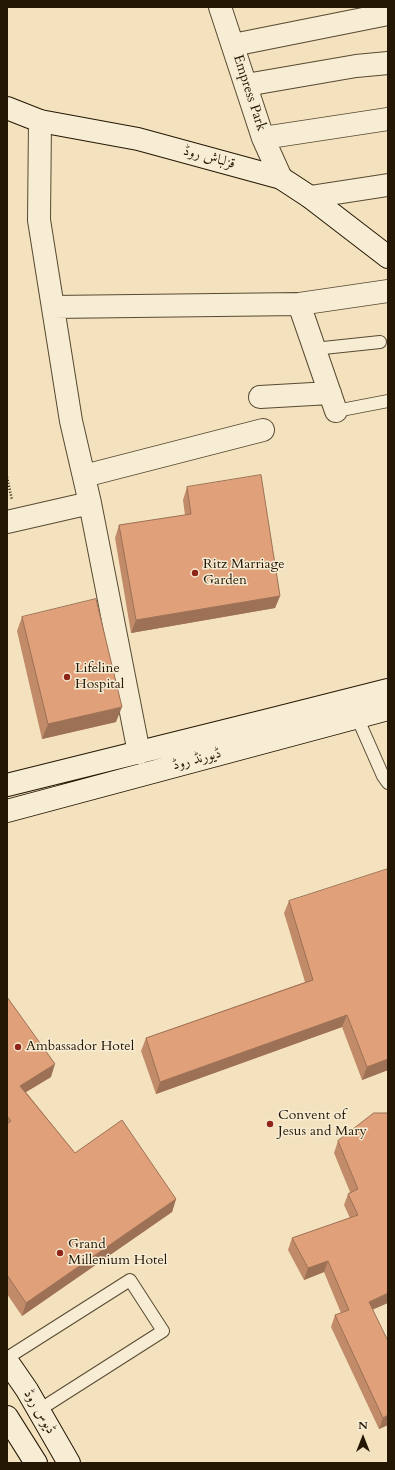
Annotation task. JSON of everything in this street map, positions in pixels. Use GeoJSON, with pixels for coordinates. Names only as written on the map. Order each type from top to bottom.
{"type":"FeatureCollection","features":[{"type":"Feature","properties":{"kind":"street","name":"Empress Park"},"geometry":{"type":"LineString","coordinates":[[223,7],[233,45],[263,138],[281,178]]}},
{"type":"Feature","properties":{"kind":"street"},"geometry":{"type":"LineString","coordinates":[[233,45],[388,14]]}},
{"type":"Feature","properties":{"kind":"street"},"geometry":{"type":"LineString","coordinates":[[246,85],[356,66],[388,63]]}},
{"type":"Feature","properties":{"kind":"street","name":"قزلباش روڈ"},"geometry":{"type":"LineString","coordinates":[[7,108],[40,121],[138,139],[281,178],[310,197],[388,257]]}},
{"type":"Feature","properties":{"kind":"street"},"geometry":{"type":"LineString","coordinates":[[263,138],[388,119]]}},
{"type":"Feature","properties":{"kind":"street"},"geometry":{"type":"LineString","coordinates":[[40,121],[39,220],[71,421],[90,503],[139,752]]}},
{"type":"Feature","properties":{"kind":"street"},"geometry":{"type":"LineString","coordinates":[[310,197],[388,185]]}},
{"type":"Feature","properties":{"kind":"street"},"geometry":{"type":"LineString","coordinates":[[53,307],[298,304],[388,291]]}},
{"type":"Feature","properties":{"kind":"street"},"geometry":{"type":"LineString","coordinates":[[260,397],[333,402],[298,304]]}},
{"type":"Feature","properties":{"kind":"street"},"geometry":{"type":"LineString","coordinates":[[84,476],[263,430]]}},
{"type":"Feature","properties":{"kind":"street"},"geometry":{"type":"LineString","coordinates":[[7,522],[90,503]]}},
{"type":"Feature","properties":{"kind":"street","name":"ڈیورنڈ روڈ"},"geometry":{"type":"LineString","coordinates":[[7,785],[388,690]]}},
{"type":"Feature","properties":{"kind":"street","name":"ڈیورنڈ روڈ"},"geometry":{"type":"LineString","coordinates":[[7,811],[388,709]]}},
{"type":"Feature","properties":{"kind":"street","name":"ڈیوس روڈ"},"geometry":{"type":"LineString","coordinates":[[7,1360],[69,1463]]}},
{"type":"Feature","properties":{"kind":"street","name":"ڈیوس روڈ"},"geometry":{"type":"LineString","coordinates":[[7,1417],[36,1463]]}},
{"type":"Feature","properties":{"kind":"lane"},"geometry":{"type":"LineString","coordinates":[[314,349],[380,342]]}},
{"type":"Feature","properties":{"kind":"lane"},"geometry":{"type":"LineString","coordinates":[[333,402],[388,401]]}},
{"type":"Feature","properties":{"kind":"lane"},"geometry":{"type":"LineString","coordinates":[[357,717],[388,784]]}},
{"type":"Feature","properties":{"kind":"lane"},"geometry":{"type":"LineString","coordinates":[[7,1360],[130,1280],[163,1331],[38,1410]]}},
{"type":"Feature","properties":{"kind":"building","name":"Ritz Marriage Garden"},"geometry":{"type":"Polygon","coordinates":[[[261,475],[280,596],[136,620],[119,525],[191,514],[187,487],[261,475]]]}},
{"type":"Feature","properties":{"kind":"building","name":"Lifeline Hospital"},"geometry":{"type":"Polygon","coordinates":[[[96,599],[122,707],[48,724],[22,617],[96,599]]]}},
{"type":"Feature","properties":{"kind":"building"},"geometry":{"type":"Polygon","coordinates":[[[388,869],[388,1059],[367,1067],[347,1015],[160,1082],[146,1038],[313,980],[289,901],[388,869]]]}},
{"type":"Feature","properties":{"kind":"building","name":"Grand Millenium Hotel"},"geometry":{"type":"Polygon","coordinates":[[[7,997],[55,1064],[20,1086],[75,1153],[122,1120],[176,1199],[26,1303],[7,1275],[7,1124],[11,1121],[7,1116],[7,997]]]}},
{"type":"Feature","properties":{"kind":"building"},"geometry":{"type":"Polygon","coordinates":[[[374,1113],[388,1113],[388,1293],[369,1302],[388,1341],[388,1415],[383,1418],[335,1315],[349,1310],[328,1261],[308,1268],[292,1238],[358,1215],[348,1194],[358,1189],[338,1141],[374,1113]]]}},
{"type":"Feature","properties":{"kind":"place","name":"Ritz Marriage Garden"},"geometry":{"type":"Point","coordinates":[195,573]}},
{"type":"Feature","properties":{"kind":"place","name":"Lifeline Hospital"},"geometry":{"type":"Point","coordinates":[67,677]}},
{"type":"Feature","properties":{"kind":"place","name":"Ambassador Hotel"},"geometry":{"type":"Point","coordinates":[18,1047]}},
{"type":"Feature","properties":{"kind":"place","name":"Convent of Jesus and Mary"},"geometry":{"type":"Point","coordinates":[270,1124]}},
{"type":"Feature","properties":{"kind":"place","name":"Grand Millenium Hotel"},"geometry":{"type":"Point","coordinates":[60,1253]}}]}
